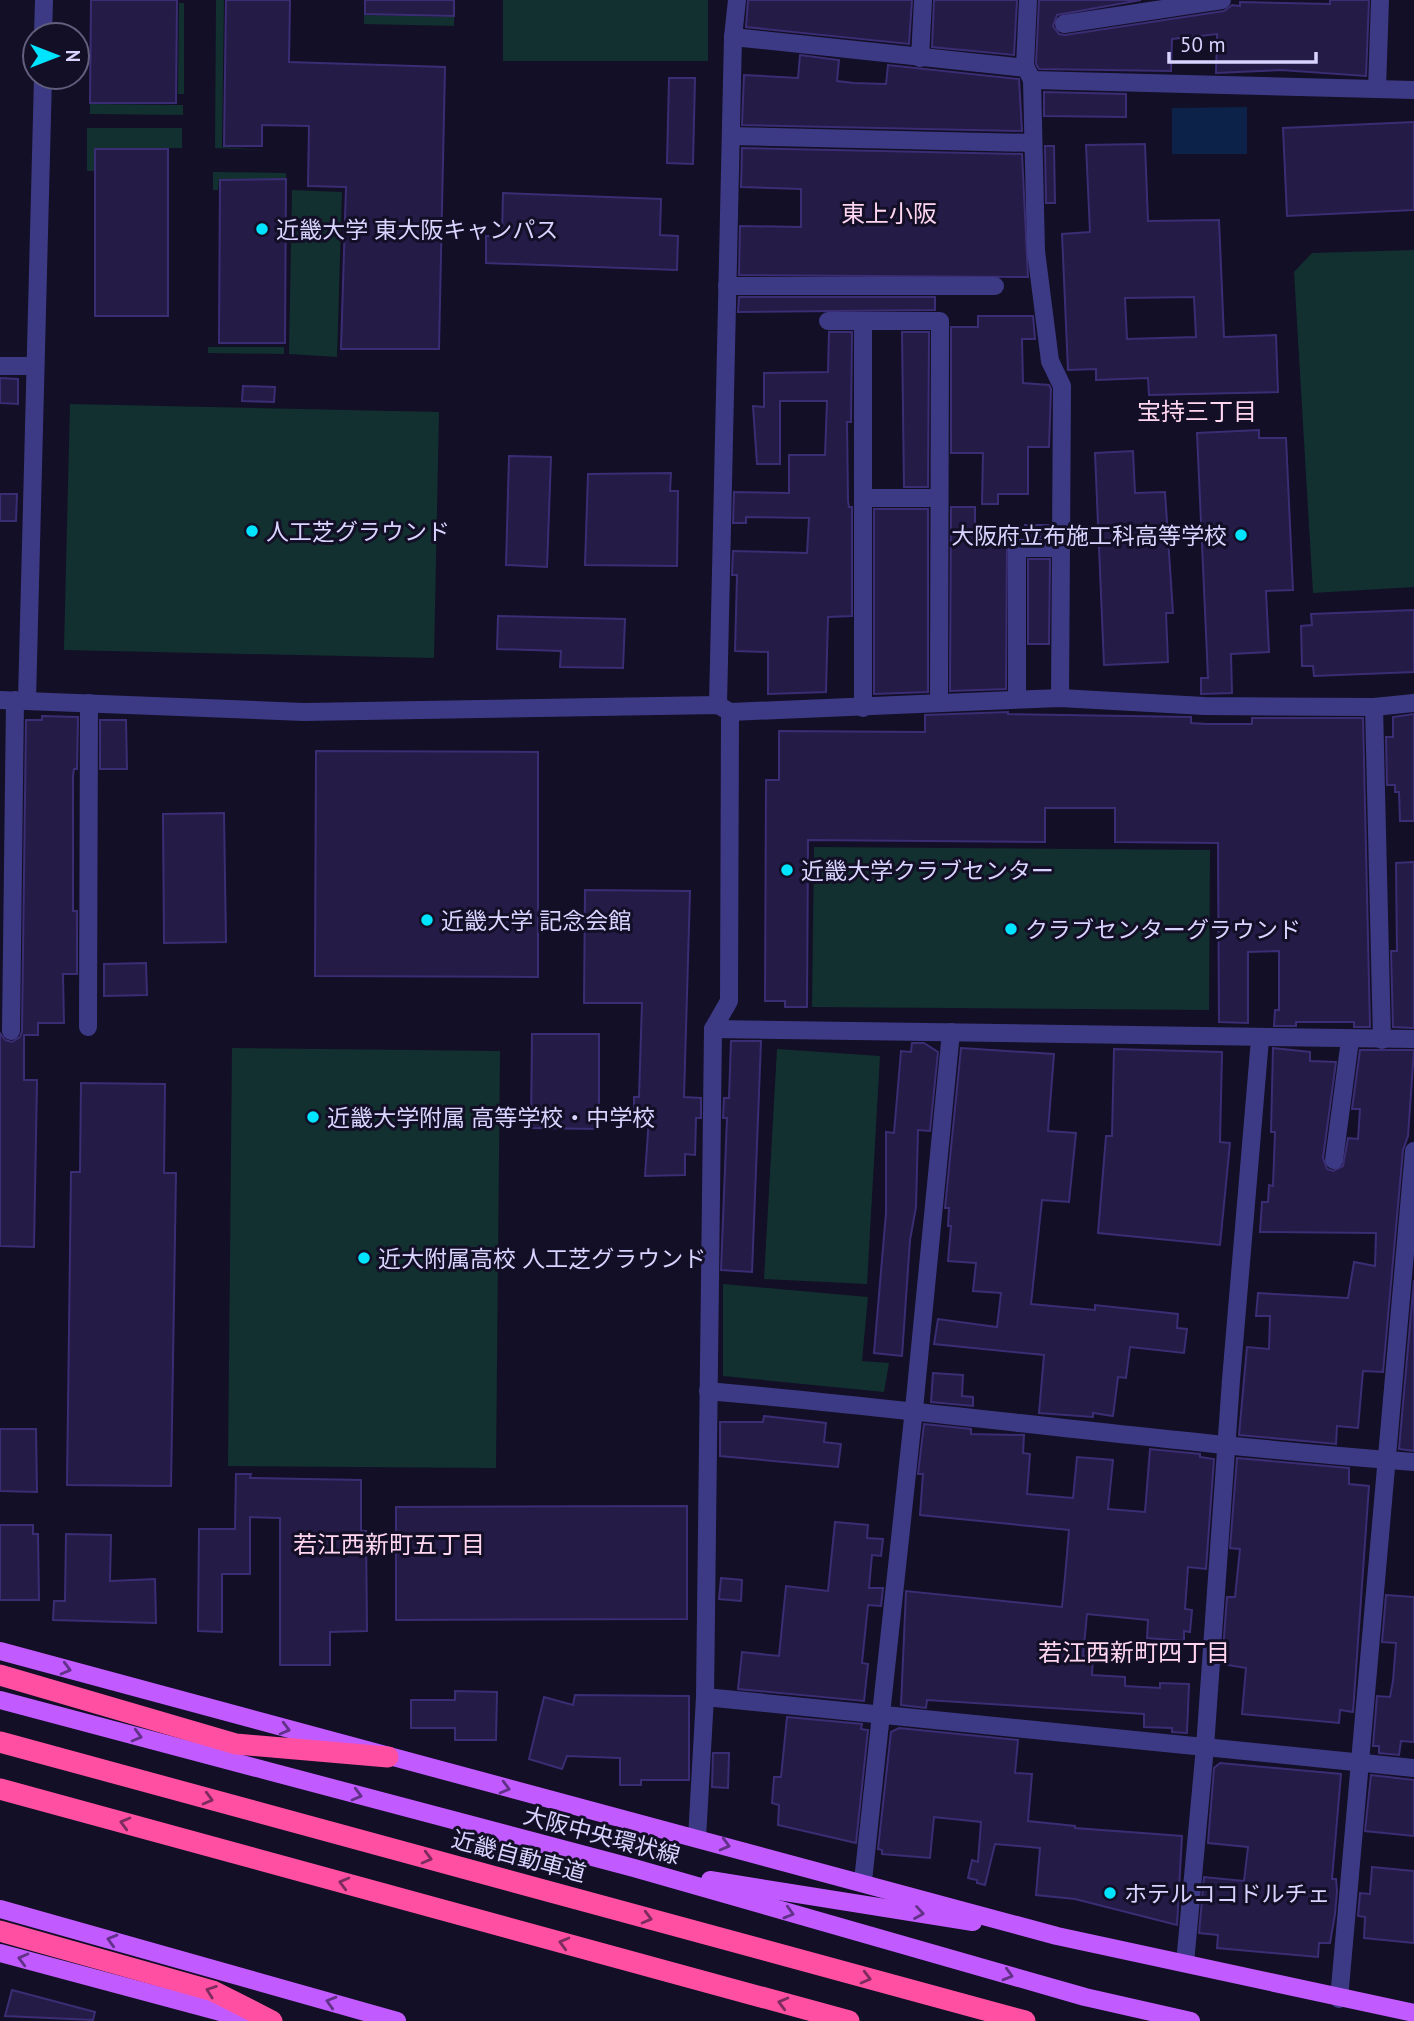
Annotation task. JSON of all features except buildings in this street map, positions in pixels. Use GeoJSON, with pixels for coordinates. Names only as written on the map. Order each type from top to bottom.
{"type":"FeatureCollection","features":[{"type":"Feature","properties":{"kind":"highway"},"geometry":{"type":"LineString","coordinates":[[0,1675],[236,1744],[388,1757]]}},
{"type":"Feature","properties":{"kind":"highway","name":"近畿自動車道"},"geometry":{"type":"LineString","coordinates":[[0,1742],[1024,2021]]}},
{"type":"Feature","properties":{"kind":"highway"},"geometry":{"type":"LineString","coordinates":[[0,1789],[849,2021]]}},
{"type":"Feature","properties":{"kind":"highway"},"geometry":{"type":"LineString","coordinates":[[4,1932],[213,1991],[272,2021]]}},
{"type":"Feature","properties":{"kind":"main road"},"geometry":{"type":"LineString","coordinates":[[0,1651],[388,1757],[863,1881],[1057,1936]]}},
{"type":"Feature","properties":{"kind":"main road","name":"大阪中央環状線"},"geometry":{"type":"LineString","coordinates":[[0,1700],[634,1868],[1085,1997],[1191,2021]]}},
{"type":"Feature","properties":{"kind":"main road"},"geometry":{"type":"LineString","coordinates":[[634,1868],[1057,1936],[1339,1999],[1414,2013]]}},
{"type":"Feature","properties":{"kind":"main road"},"geometry":{"type":"LineString","coordinates":[[0,1909],[397,2021]]}},
{"type":"Feature","properties":{"kind":"main road"},"geometry":{"type":"LineString","coordinates":[[0,1953],[254,2021]]}},
{"type":"Feature","properties":{"kind":"street"},"geometry":{"type":"LineString","coordinates":[[43,21],[44,0]]}},
{"type":"Feature","properties":{"kind":"street"},"geometry":{"type":"LineString","coordinates":[[697,1838],[705,1697],[713,1029],[729,1001],[724,708],[727,286],[733,37],[737,0]]}},
{"type":"Feature","properties":{"kind":"street"},"geometry":{"type":"LineString","coordinates":[[920,58],[923,0]]}},
{"type":"Feature","properties":{"kind":"street"},"geometry":{"type":"LineString","coordinates":[[1028,0],[1028,73],[1036,251],[1050,361],[1062,386],[1060,698]]}},
{"type":"Feature","properties":{"kind":"street"},"geometry":{"type":"LineString","coordinates":[[1064,24],[1114,8],[1223,0]]}},
{"type":"Feature","properties":{"kind":"street"},"geometry":{"type":"LineString","coordinates":[[1377,89],[1380,0]]}},
{"type":"Feature","properties":{"kind":"street"},"geometry":{"type":"LineString","coordinates":[[733,37],[823,44],[1028,73],[1414,90]]}},
{"type":"Feature","properties":{"kind":"street"},"geometry":{"type":"LineString","coordinates":[[11,1031],[6,928],[14,700],[34,366],[43,91]]}},
{"type":"Feature","properties":{"kind":"street"},"geometry":{"type":"LineString","coordinates":[[731,136],[1033,143]]}},
{"type":"Feature","properties":{"kind":"street"},"geometry":{"type":"LineString","coordinates":[[727,286],[995,286]]}},
{"type":"Feature","properties":{"kind":"street"},"geometry":{"type":"LineString","coordinates":[[828,321],[940,321],[939,701]]}},
{"type":"Feature","properties":{"kind":"street"},"geometry":{"type":"LineString","coordinates":[[863,321],[863,708]]}},
{"type":"Feature","properties":{"kind":"street"},"geometry":{"type":"LineString","coordinates":[[0,366],[34,366]]}},
{"type":"Feature","properties":{"kind":"street"},"geometry":{"type":"LineString","coordinates":[[863,498],[939,498]]}},
{"type":"Feature","properties":{"kind":"street"},"geometry":{"type":"LineString","coordinates":[[1017,699],[1017,548],[1062,548]]}},
{"type":"Feature","properties":{"kind":"street"},"geometry":{"type":"LineString","coordinates":[[14,700],[304,712],[863,708],[939,701],[1060,698],[1204,706],[1374,706],[1414,703]]}},
{"type":"Feature","properties":{"kind":"street"},"geometry":{"type":"LineString","coordinates":[[88,1027],[89,703]]}},
{"type":"Feature","properties":{"kind":"street"},"geometry":{"type":"LineString","coordinates":[[1374,706],[1382,1040]]}},
{"type":"Feature","properties":{"kind":"street"},"geometry":{"type":"LineString","coordinates":[[713,1029],[1260,1039],[1414,1039]]}},
{"type":"Feature","properties":{"kind":"street"},"geometry":{"type":"LineString","coordinates":[[863,1881],[951,1032]]}},
{"type":"Feature","properties":{"kind":"street"},"geometry":{"type":"LineString","coordinates":[[1185,1963],[1205,1747],[1260,1039]]}},
{"type":"Feature","properties":{"kind":"street"},"geometry":{"type":"LineString","coordinates":[[1334,1160],[1350,1040]]}},
{"type":"Feature","properties":{"kind":"street"},"geometry":{"type":"LineString","coordinates":[[1339,1999],[1414,1151]]}},
{"type":"Feature","properties":{"kind":"street"},"geometry":{"type":"LineString","coordinates":[[708,1391],[914,1409],[1227,1448],[1414,1462]]}},
{"type":"Feature","properties":{"kind":"street"},"geometry":{"type":"LineString","coordinates":[[705,1697],[1414,1768]]}},
{"type":"Feature","properties":{"kind":"green space"},"geometry":{"type":"Polygon","coordinates":[[[216,0],[224,0],[222,147],[262,150],[215,148],[216,0]]]}},
{"type":"Feature","properties":{"kind":"green space"},"geometry":{"type":"Polygon","coordinates":[[[503,0],[708,0],[708,61],[503,61],[503,0]]]}},
{"type":"Feature","properties":{"kind":"green space"},"geometry":{"type":"Polygon","coordinates":[[[179,3],[184,3],[184,94],[178,94],[179,3]]]}},
{"type":"Feature","properties":{"kind":"green space"},"geometry":{"type":"Polygon","coordinates":[[[364,15],[454,17],[454,26],[364,24],[364,15]]]}},
{"type":"Feature","properties":{"kind":"green space"},"geometry":{"type":"Polygon","coordinates":[[[90,104],[183,105],[183,115],[90,114],[90,104]]]}},
{"type":"Feature","properties":{"kind":"green space"},"geometry":{"type":"Polygon","coordinates":[[[87,128],[182,128],[182,148],[94,148],[94,171],[87,171],[87,128]]]}},
{"type":"Feature","properties":{"kind":"green space"},"geometry":{"type":"Polygon","coordinates":[[[213,172],[286,173],[286,179],[219,179],[218,190],[213,190],[213,172]]]}},
{"type":"Feature","properties":{"kind":"green space"},"geometry":{"type":"Polygon","coordinates":[[[292,190],[342,192],[337,357],[289,354],[292,190]]]}},
{"type":"Feature","properties":{"kind":"green space"},"geometry":{"type":"Polygon","coordinates":[[[1414,250],[1414,587],[1313,593],[1294,272],[1312,253],[1414,250]]]}},
{"type":"Feature","properties":{"kind":"green space"},"geometry":{"type":"Polygon","coordinates":[[[208,347],[284,347],[284,354],[208,353],[208,347]]]}},
{"type":"Feature","properties":{"kind":"green space","name":"人工芝グラウンド"},"geometry":{"type":"Polygon","coordinates":[[[70,404],[439,412],[434,658],[64,650],[70,404]]]}},
{"type":"Feature","properties":{"kind":"green space","name":"クラブセンターグラウンド"},"geometry":{"type":"Polygon","coordinates":[[[814,847],[1210,850],[1209,1010],[812,1007],[814,847]]]}},
{"type":"Feature","properties":{"kind":"green space","name":"近大附属高校 人工芝グラウンド"},"geometry":{"type":"Polygon","coordinates":[[[232,1048],[500,1051],[496,1468],[228,1466],[232,1048]]]}},
{"type":"Feature","properties":{"kind":"green space"},"geometry":{"type":"Polygon","coordinates":[[[777,1049],[880,1056],[867,1284],[764,1279],[777,1049]]]}},
{"type":"Feature","properties":{"kind":"green space"},"geometry":{"type":"Polygon","coordinates":[[[723,1284],[868,1297],[862,1361],[889,1363],[884,1392],[723,1376],[723,1284]]]}},
{"type":"Feature","properties":{"kind":"water"},"geometry":{"type":"Polygon","coordinates":[[[1247,107],[1247,154],[1172,154],[1172,108],[1247,107]]]}},
{"type":"Feature","properties":{"kind":"place","name":"近畿大学 東大阪キャンパス"},"geometry":{"type":"Point","coordinates":[262,229]}},
{"type":"Feature","properties":{"kind":"place","name":"人工芝グラウンド"},"geometry":{"type":"Point","coordinates":[252,531]}},
{"type":"Feature","properties":{"kind":"place","name":"大阪府立布施工科高等学校"},"geometry":{"type":"Point","coordinates":[1241,535]}},
{"type":"Feature","properties":{"kind":"place","name":"近畿大学クラブセンター"},"geometry":{"type":"Point","coordinates":[787,870]}},
{"type":"Feature","properties":{"kind":"place","name":"近畿大学 記念会館"},"geometry":{"type":"Point","coordinates":[427,920]}},
{"type":"Feature","properties":{"kind":"place","name":"クラブセンターグラウンド"},"geometry":{"type":"Point","coordinates":[1011,929]}},
{"type":"Feature","properties":{"kind":"place","name":"近畿大学附属 高等学校・中学校"},"geometry":{"type":"Point","coordinates":[313,1117]}},
{"type":"Feature","properties":{"kind":"place","name":"近大附属高校 人工芝グラウンド"},"geometry":{"type":"Point","coordinates":[364,1258]}},
{"type":"Feature","properties":{"kind":"place","name":"ホテルココドルチェ"},"geometry":{"type":"Point","coordinates":[1110,1893]}},
{"type":"Feature","properties":{"kind":"district","name":"東上小阪"},"geometry":{"type":"Point","coordinates":[889,213]}},
{"type":"Feature","properties":{"kind":"district","name":"宝持三丁目"},"geometry":{"type":"Point","coordinates":[1197,411]}},
{"type":"Feature","properties":{"kind":"district","name":"若江西新町五丁目"},"geometry":{"type":"Point","coordinates":[389,1544]}},
{"type":"Feature","properties":{"kind":"district","name":"若江西新町四丁目"},"geometry":{"type":"Point","coordinates":[1134,1652]}}]}
